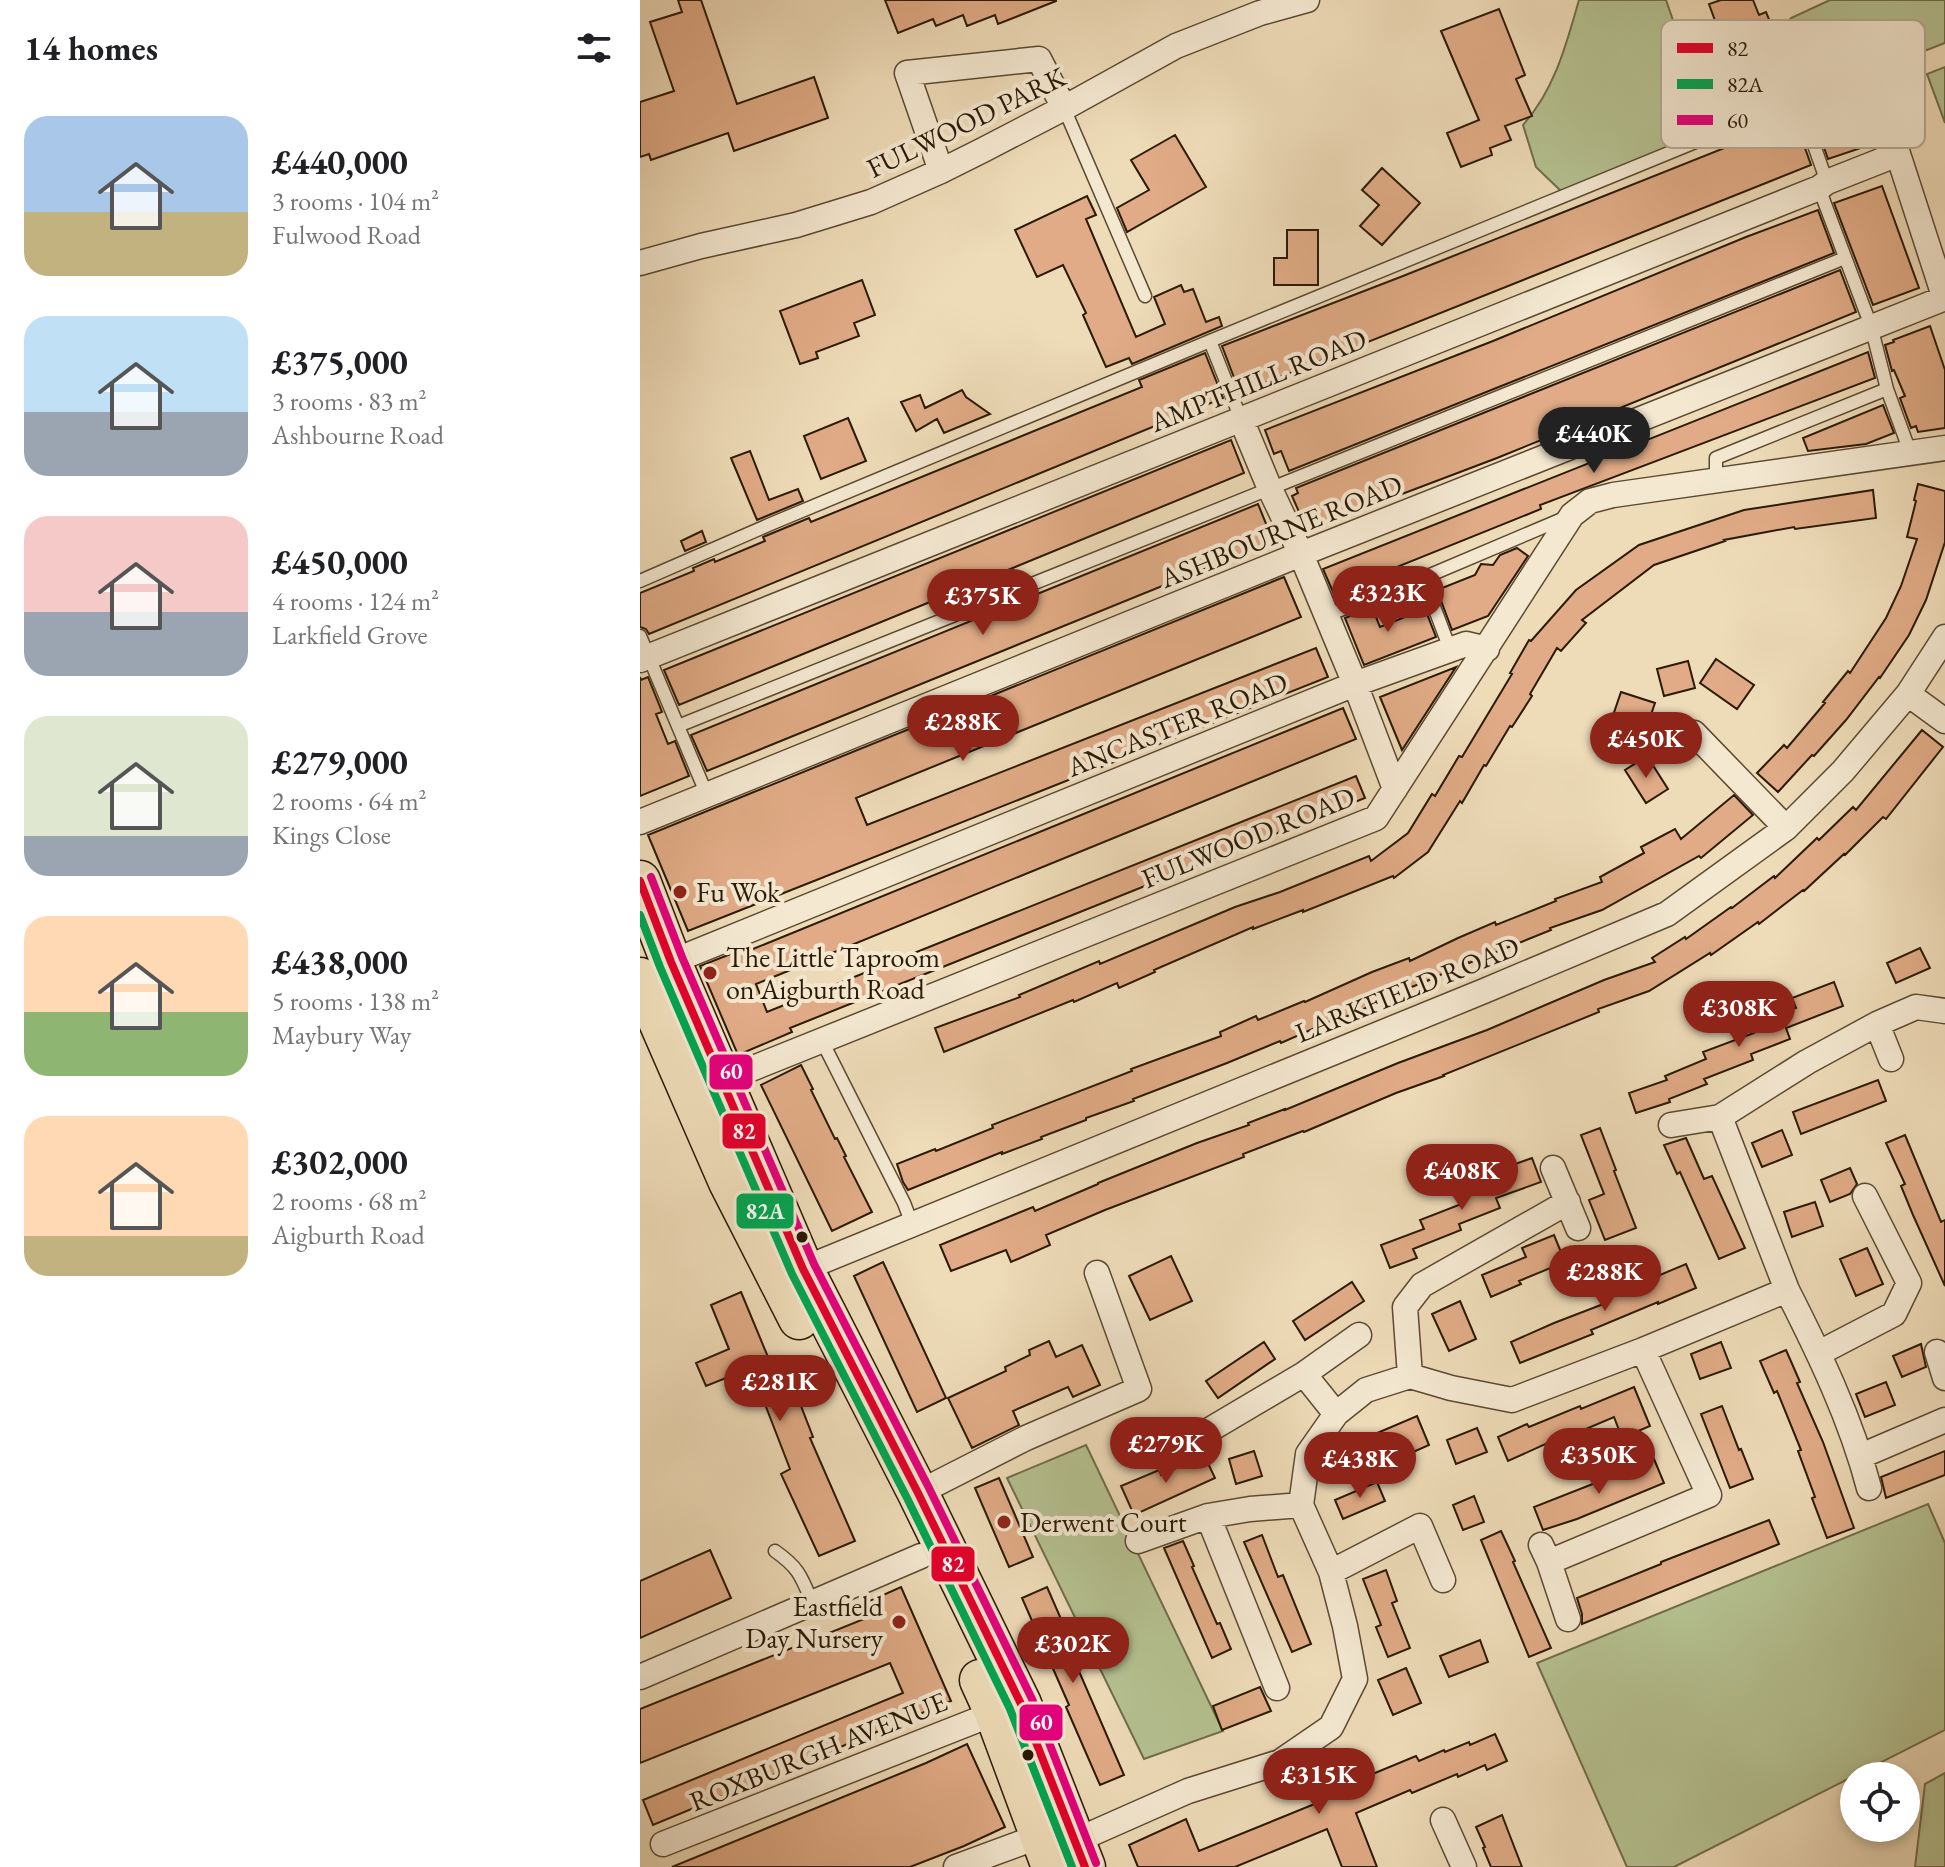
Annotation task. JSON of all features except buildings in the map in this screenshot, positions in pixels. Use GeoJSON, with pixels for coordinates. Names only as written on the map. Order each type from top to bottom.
{"type":"FeatureCollection","features":[{"type":"Feature","properties":{"kind":"highway"},"geometry":{"type":"LineString","coordinates":[[640,881],[651,975],[729,1182],[921,1556],[1063,1853]]}},
{"type":"Feature","properties":{"kind":"highway"},"geometry":{"type":"LineString","coordinates":[[651,975],[721,1081],[803,1269],[918,1493],[1021,1704],[1063,1853]]}},
{"type":"Feature","properties":{"kind":"street","name":"FULWOOD PARK"},"geometry":{"type":"LineString","coordinates":[[640,263],[871,202],[941,171],[1176,46],[1293,2]]}},
{"type":"Feature","properties":{"kind":"street"},"geometry":{"type":"LineString","coordinates":[[941,171],[907,73],[1039,59],[1064,108]]}},
{"type":"Feature","properties":{"kind":"street"},"geometry":{"type":"LineString","coordinates":[[1896,148],[1945,298]]}},
{"type":"Feature","properties":{"kind":"street","name":"AMPTHILL ROAD"},"geometry":{"type":"LineString","coordinates":[[643,651],[1241,419],[1898,154]]}},
{"type":"Feature","properties":{"kind":"street","name":"ASHBOURNE ROAD"},"geometry":{"type":"LineString","coordinates":[[640,822],[1301,554],[1945,298]]}},
{"type":"Feature","properties":{"kind":"street"},"geometry":{"type":"LineString","coordinates":[[1241,419],[1301,554],[1395,789]]}},
{"type":"Feature","properties":{"kind":"street","name":"FULWOOD ROAD"},"geometry":{"type":"LineString","coordinates":[[721,1081],[1376,818],[1572,515],[1590,501],[1613,495],[1945,448]]}},
{"type":"Feature","properties":{"kind":"street","name":"LARKFIELD ROAD"},"geometry":{"type":"LineString","coordinates":[[803,1269],[1667,914],[1786,828],[1843,771],[1908,694],[1945,637]]}},
{"type":"Feature","properties":{"kind":"street","name":"ANCASTER ROAD"},"geometry":{"type":"LineString","coordinates":[[651,975],[1355,684],[1466,644],[1487,649]]}},
{"type":"Feature","properties":{"kind":"street"},"geometry":{"type":"LineString","coordinates":[[1908,694],[1945,721]]}},
{"type":"Feature","properties":{"kind":"street"},"geometry":{"type":"LineString","coordinates":[[1694,733],[1786,828]]}},
{"type":"Feature","properties":{"kind":"street"},"geometry":{"type":"LineString","coordinates":[[1671,1125],[1720,1117],[1807,1062],[1916,1007],[1945,1011]]}},
{"type":"Feature","properties":{"kind":"street"},"geometry":{"type":"LineString","coordinates":[[1877,1024],[1891,1059]]}},
{"type":"Feature","properties":{"kind":"street"},"geometry":{"type":"LineString","coordinates":[[1720,1117],[1787,1290],[1819,1353],[1861,1456],[1869,1488]]}},
{"type":"Feature","properties":{"kind":"street"},"geometry":{"type":"LineString","coordinates":[[1553,1168],[1578,1228]]}},
{"type":"Feature","properties":{"kind":"street"},"geometry":{"type":"LineString","coordinates":[[1819,1353],[1894,1314],[1909,1283],[1865,1196]]}},
{"type":"Feature","properties":{"kind":"street"},"geometry":{"type":"LineString","coordinates":[[1410,1376],[1405,1307],[1422,1285],[1568,1202]]}},
{"type":"Feature","properties":{"kind":"street"},"geometry":{"type":"LineString","coordinates":[[918,1493],[1026,1438],[1139,1389],[1097,1273]]}},
{"type":"Feature","properties":{"kind":"street"},"geometry":{"type":"LineString","coordinates":[[956,1867],[1063,1853],[1188,1791],[1280,1762],[1331,1727],[1355,1679],[1331,1572],[1301,1505],[1308,1454],[1336,1414],[1366,1390],[1410,1376],[1512,1400],[1787,1290]]}},
{"type":"Feature","properties":{"kind":"street"},"geometry":{"type":"LineString","coordinates":[[1211,1429],[1304,1374],[1359,1335]]}},
{"type":"Feature","properties":{"kind":"street"},"geometry":{"type":"LineString","coordinates":[[1568,1619],[1545,1553],[1709,1495],[1643,1350]]}},
{"type":"Feature","properties":{"kind":"street"},"geometry":{"type":"LineString","coordinates":[[1937,1352],[1945,1378]]}},
{"type":"Feature","properties":{"kind":"street"},"geometry":{"type":"LineString","coordinates":[[1304,1374],[1336,1414]]}},
{"type":"Feature","properties":{"kind":"street"},"geometry":{"type":"LineString","coordinates":[[1861,1456],[1945,1420]]}},
{"type":"Feature","properties":{"kind":"street"},"geometry":{"type":"LineString","coordinates":[[1138,1541],[1208,1516],[1301,1505]]}},
{"type":"Feature","properties":{"kind":"street"},"geometry":{"type":"LineString","coordinates":[[1208,1516],[1277,1688]]}},
{"type":"Feature","properties":{"kind":"street"},"geometry":{"type":"LineString","coordinates":[[1331,1572],[1420,1526],[1443,1580]]}},
{"type":"Feature","properties":{"kind":"street"},"geometry":{"type":"LineString","coordinates":[[640,1677],[921,1556]]}},
{"type":"Feature","properties":{"kind":"street","name":"ROXBURGH AVENUE"},"geometry":{"type":"LineString","coordinates":[[663,1844],[995,1713]]}},
{"type":"Feature","properties":{"kind":"street"},"geometry":{"type":"LineString","coordinates":[[1443,1820],[1464,1867]]}},
{"type":"Feature","properties":{"kind":"lane"},"geometry":{"type":"LineString","coordinates":[[1064,108],[1145,296]]}},
{"type":"Feature","properties":{"kind":"lane"},"geometry":{"type":"LineString","coordinates":[[640,581],[1210,341],[1681,148]]}},
{"type":"Feature","properties":{"kind":"lane"},"geometry":{"type":"LineString","coordinates":[[1812,148],[1845,258],[1871,326],[1887,389],[1910,452]]}},
{"type":"Feature","properties":{"kind":"lane"},"geometry":{"type":"LineString","coordinates":[[678,726],[1845,258]]}},
{"type":"Feature","properties":{"kind":"lane"},"geometry":{"type":"LineString","coordinates":[[1210,341],[1241,419]]}},
{"type":"Feature","properties":{"kind":"lane"},"geometry":{"type":"LineString","coordinates":[[1716,481],[1716,458],[1887,389]]}},
{"type":"Feature","properties":{"kind":"lane"},"geometry":{"type":"LineString","coordinates":[[1325,616],[1572,515]]}},
{"type":"Feature","properties":{"kind":"lane"},"geometry":{"type":"LineString","coordinates":[[1423,578],[1450,649]]}},
{"type":"Feature","properties":{"kind":"lane"},"geometry":{"type":"LineString","coordinates":[[643,651],[707,795]]}},
{"type":"Feature","properties":{"kind":"lane"},"geometry":{"type":"LineString","coordinates":[[822,1041],[912,1224]]}},
{"type":"Feature","properties":{"kind":"lane"},"geometry":{"type":"LineString","coordinates":[[775,1551],[791,1562],[800,1574],[812,1602]]}},
{"type":"Feature","properties":{"kind":"green space"},"geometry":{"type":"Polygon","coordinates":[[[1579,0],[1666,0],[1673,20],[1661,20],[1661,148],[1677,148],[1563,193],[1536,167],[1523,125],[1543,97],[1564,50],[1579,0]]]}},
{"type":"Feature","properties":{"kind":"green space"},"geometry":{"type":"Polygon","coordinates":[[[1830,0],[1945,0],[1945,43],[1925,51],[1925,20],[1789,20],[1830,0]]]}},
{"type":"Feature","properties":{"kind":"green space"},"geometry":{"type":"Polygon","coordinates":[[[1945,67],[1945,123],[1927,74],[1945,67]]]}},
{"type":"Feature","properties":{"kind":"green space"},"geometry":{"type":"Polygon","coordinates":[[[1086,1445],[1223,1731],[1144,1759],[1007,1478],[1086,1445]]]}},
{"type":"Feature","properties":{"kind":"green space"},"geometry":{"type":"Polygon","coordinates":[[[1928,1504],[1945,1543],[1945,1730],[1882,1762],[1840,1762],[1840,1783],[1674,1867],[1627,1867],[1537,1663],[1928,1504]]]}},
{"type":"Feature","properties":{"kind":"green space"},"geometry":{"type":"Polygon","coordinates":[[[1945,1773],[1945,1867],[1915,1867],[1925,1784],[1945,1773]]]}},
{"type":"Feature","properties":{"kind":"transit line","name":"60"},"geometry":{"type":"LineString","coordinates":[[651,877],[682,957],[814,1264],[929,1488],[1032,1699],[1096,1863]]}},
{"type":"Feature","properties":{"kind":"transit line","name":"82"},"geometry":{"type":"LineString","coordinates":[[640,881],[671,962],[803,1269],[918,1493],[1021,1704],[1085,1867]]}},
{"type":"Feature","properties":{"kind":"transit line","name":"82A"},"geometry":{"type":"LineString","coordinates":[[640,915],[792,1274],[907,1498],[1010,1709],[1072,1867]]}},
{"type":"Feature","properties":{"kind":"place","name":"Fu Wok"},"geometry":{"type":"Point","coordinates":[680,892]}},
{"type":"Feature","properties":{"kind":"place","name":"The Little Taproom on Aigburth Road"},"geometry":{"type":"Point","coordinates":[710,973]}},
{"type":"Feature","properties":{"kind":"place","name":"Derwent Court"},"geometry":{"type":"Point","coordinates":[1004,1522]}},
{"type":"Feature","properties":{"kind":"place","name":"Eastfield Day Nursery"},"geometry":{"type":"Point","coordinates":[899,1622]}}]}
